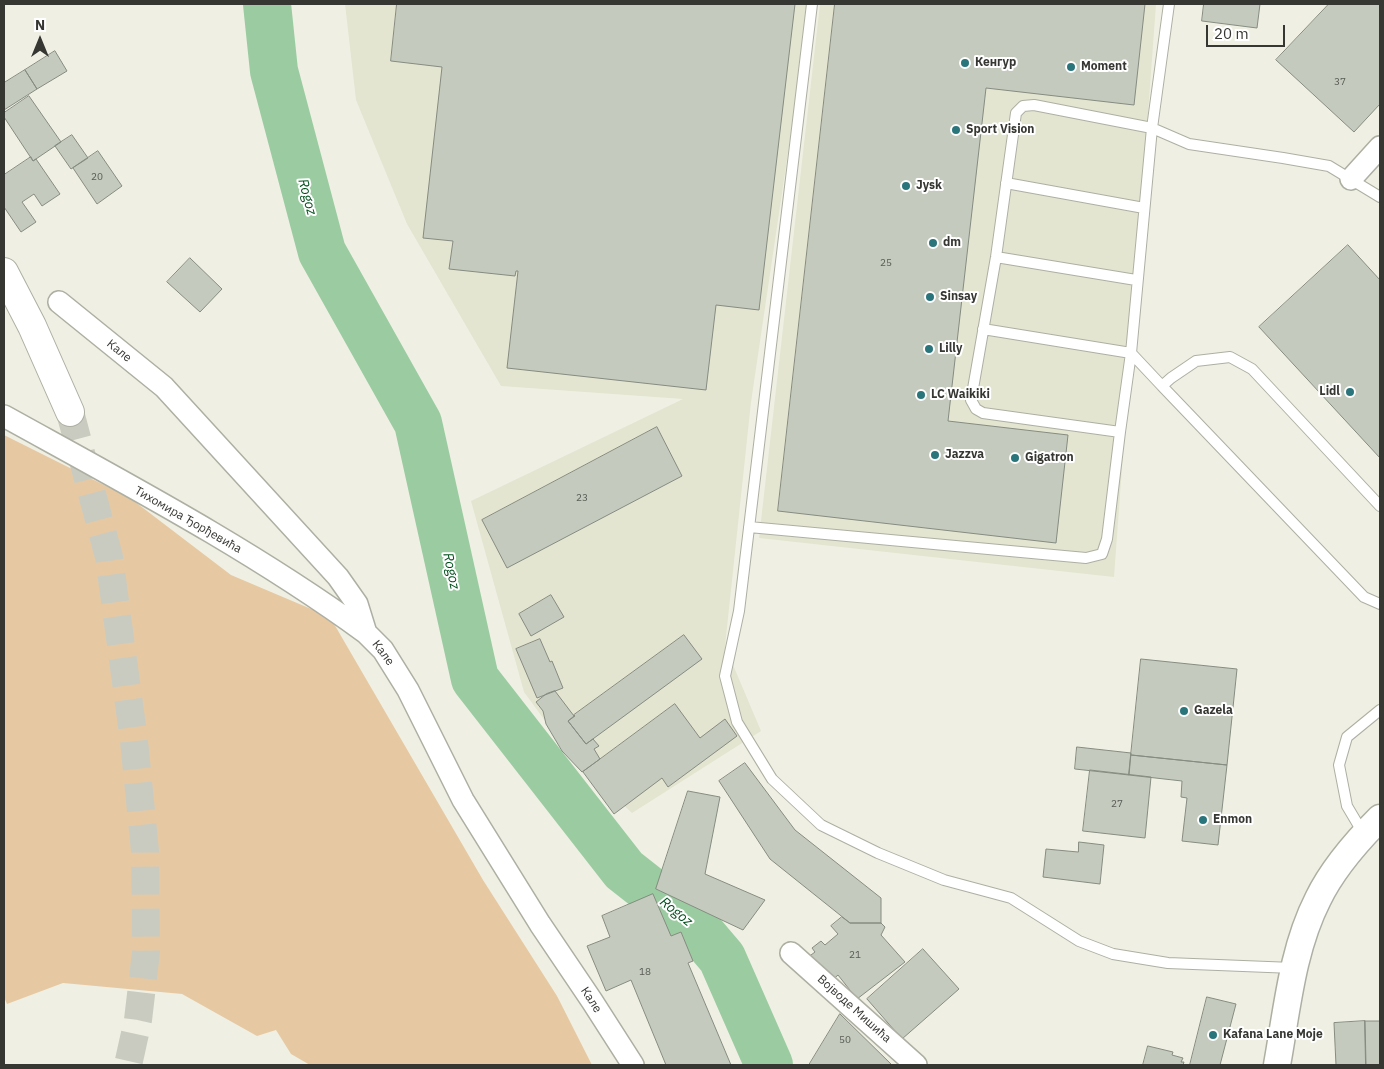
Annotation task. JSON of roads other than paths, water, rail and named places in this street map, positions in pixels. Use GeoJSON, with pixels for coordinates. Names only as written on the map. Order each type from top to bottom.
{"type":"FeatureCollection","features":[{"type":"Feature","properties":{"kind":"main road"},"geometry":{"type":"LineString","coordinates":[[4,272],[32,326],[70,412]]}},
{"type":"Feature","properties":{"kind":"street"},"geometry":{"type":"LineString","coordinates":[[1351,179],[1380,147]]}},
{"type":"Feature","properties":{"kind":"street","name":"Кале"},"geometry":{"type":"LineString","coordinates":[[59,302],[164,387],[338,577],[357,604],[366,633],[383,650],[408,690],[463,800],[540,924],[633,1065]]}},
{"type":"Feature","properties":{"kind":"street","name":"Тихомира Ђорђевића"},"geometry":{"type":"LineString","coordinates":[[4,416],[218,536],[316,597],[366,633]]}},
{"type":"Feature","properties":{"kind":"street"},"geometry":{"type":"LineString","coordinates":[[1278,1065],[1294,968],[1308,923],[1331,875],[1372,826]]}},
{"type":"Feature","properties":{"kind":"street","name":"Војводе Мишића"},"geometry":{"type":"LineString","coordinates":[[791,953],[916,1065]]}},
{"type":"Feature","properties":{"kind":"lane"},"geometry":{"type":"LineString","coordinates":[[812,4],[739,611],[725,676],[737,722],[772,779],[821,825],[878,853],[944,880],[1011,898],[1079,941],[1113,954],[1168,963],[1294,968]]}},
{"type":"Feature","properties":{"kind":"lane"},"geometry":{"type":"LineString","coordinates":[[749,527],[1086,558],[1102,554],[1107,539],[1131,353],[1136,280],[1152,128],[1169,4]]}},
{"type":"Feature","properties":{"kind":"lane"},"geometry":{"type":"LineString","coordinates":[[1120,432],[984,413],[976,408],[971,400],[996,257],[1016,113],[1024,106],[1034,105],[1152,128],[1189,144],[1330,166],[1380,197]]}},
{"type":"Feature","properties":{"kind":"lane"},"geometry":{"type":"LineString","coordinates":[[1006,183],[1144,208]]}},
{"type":"Feature","properties":{"kind":"lane"},"geometry":{"type":"LineString","coordinates":[[996,257],[1136,280]]}},
{"type":"Feature","properties":{"kind":"lane"},"geometry":{"type":"LineString","coordinates":[[984,329],[1131,353],[1364,597],[1380,604]]}},
{"type":"Feature","properties":{"kind":"lane"},"geometry":{"type":"LineString","coordinates":[[1162,386],[1196,361],[1230,357],[1252,369],[1380,506]]}},
{"type":"Feature","properties":{"kind":"lane"},"geometry":{"type":"LineString","coordinates":[[1372,826],[1347,806],[1340,765],[1346,737],[1380,710]]}},
{"type":"Feature","properties":{"kind":"waterway","name":"Rogoz"},"geometry":{"type":"LineString","coordinates":[[267,4],[274,71],[322,252],[418,423],[475,679],[624,870],[694,925],[722,958],[769,1065]]}},
{"type":"Feature","properties":{"kind":"tunnel"},"geometry":{"type":"LineString","coordinates":[[70,412],[109,557],[134,741],[145,851],[146,952],[138,1020],[128,1065]]}},
{"type":"Feature","properties":{"kind":"place","name":"Кенгур"},"geometry":{"type":"Point","coordinates":[965,63]}},
{"type":"Feature","properties":{"kind":"place","name":"Moment"},"geometry":{"type":"Point","coordinates":[1071,67]}},
{"type":"Feature","properties":{"kind":"place","name":"Sport Vision"},"geometry":{"type":"Point","coordinates":[956,130]}},
{"type":"Feature","properties":{"kind":"place","name":"Jysk"},"geometry":{"type":"Point","coordinates":[906,186]}},
{"type":"Feature","properties":{"kind":"place","name":"dm"},"geometry":{"type":"Point","coordinates":[933,243]}},
{"type":"Feature","properties":{"kind":"place","name":"Sinsay"},"geometry":{"type":"Point","coordinates":[930,297]}},
{"type":"Feature","properties":{"kind":"place","name":"Lilly"},"geometry":{"type":"Point","coordinates":[929,349]}},
{"type":"Feature","properties":{"kind":"place","name":"Lidl"},"geometry":{"type":"Point","coordinates":[1350,392]}},
{"type":"Feature","properties":{"kind":"place","name":"LC Waikiki"},"geometry":{"type":"Point","coordinates":[921,395]}},
{"type":"Feature","properties":{"kind":"place","name":"Jazzva"},"geometry":{"type":"Point","coordinates":[935,455]}},
{"type":"Feature","properties":{"kind":"place","name":"Gigatron"},"geometry":{"type":"Point","coordinates":[1015,458]}},
{"type":"Feature","properties":{"kind":"place","name":"Gazela"},"geometry":{"type":"Point","coordinates":[1184,711]}},
{"type":"Feature","properties":{"kind":"place","name":"Enmon"},"geometry":{"type":"Point","coordinates":[1203,820]}},
{"type":"Feature","properties":{"kind":"place","name":"Kafana Lane Moje"},"geometry":{"type":"Point","coordinates":[1213,1035]}}]}
